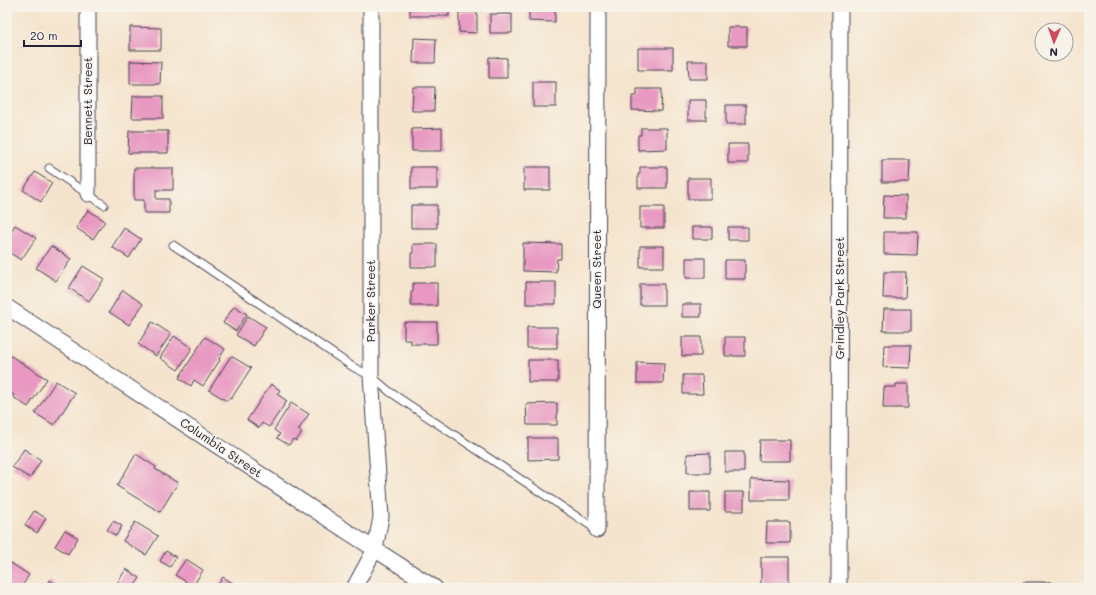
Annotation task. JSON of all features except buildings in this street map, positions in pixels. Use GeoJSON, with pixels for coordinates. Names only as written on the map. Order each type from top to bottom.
{"type":"FeatureCollection","features":[{"type":"Feature","properties":{"kind":"street","name":"Bennett Street"},"geometry":{"type":"LineString","coordinates":[[88,7],[88,194]]}},
{"type":"Feature","properties":{"kind":"street","name":"Parker Street"},"geometry":{"type":"LineString","coordinates":[[354,588],[375,549],[381,517],[371,376],[371,7]]}},
{"type":"Feature","properties":{"kind":"street","name":"Queen Street"},"geometry":{"type":"LineString","coordinates":[[597,530],[598,7]]}},
{"type":"Feature","properties":{"kind":"street","name":"Grindley Park Street"},"geometry":{"type":"LineString","coordinates":[[839,588],[840,7]]}},
{"type":"Feature","properties":{"kind":"street","name":"Columbia Street"},"geometry":{"type":"LineString","coordinates":[[7,308],[435,588]]}},
{"type":"Feature","properties":{"kind":"lane"},"geometry":{"type":"LineString","coordinates":[[49,168],[104,205]]}},
{"type":"Feature","properties":{"kind":"lane"},"geometry":{"type":"LineString","coordinates":[[173,245],[353,367],[371,376],[390,392],[597,530]]}}]}
